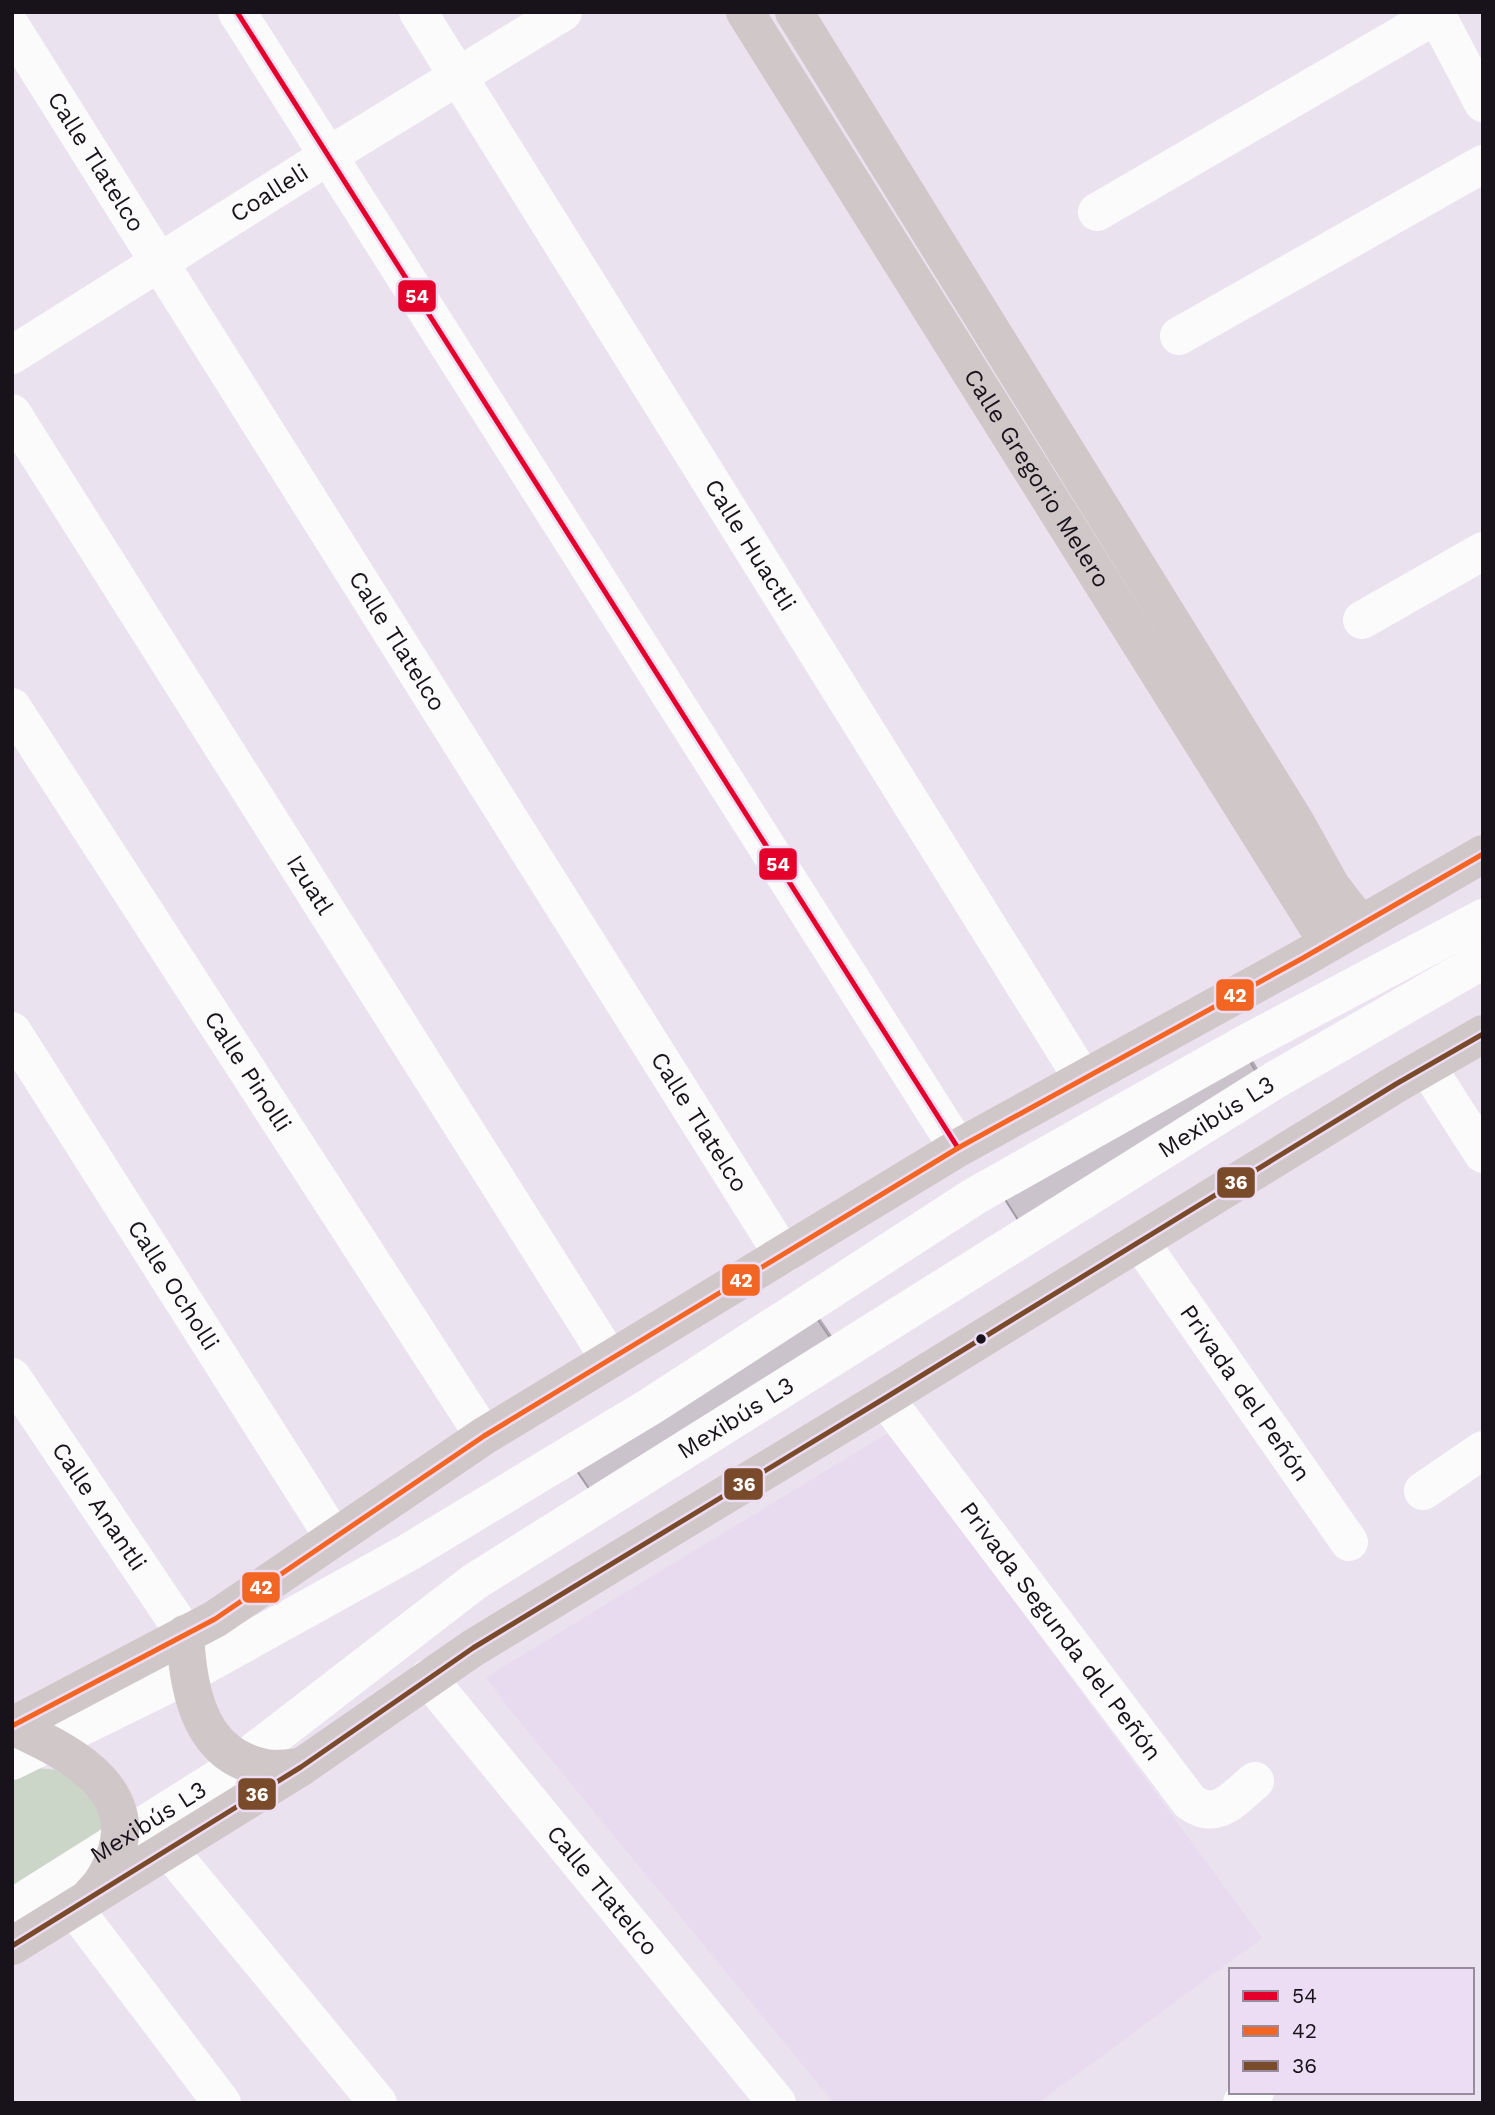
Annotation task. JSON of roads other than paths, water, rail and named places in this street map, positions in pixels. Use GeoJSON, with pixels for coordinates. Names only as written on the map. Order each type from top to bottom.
{"type":"FeatureCollection","features":[{"type":"Feature","properties":{"kind":"main road","name":"Calle Gregorio Melero"},"geometry":{"type":"LineString","coordinates":[[745,12],[1328,943]]}},
{"type":"Feature","properties":{"kind":"main road","name":"Calle Gregorio Melero"},"geometry":{"type":"LineString","coordinates":[[794,12],[1296,823],[1331,886],[1361,925]]}},
{"type":"Feature","properties":{"kind":"main road"},"geometry":{"type":"LineString","coordinates":[[12,1725],[215,1619],[484,1436],[958,1148],[1361,925],[1483,854]]}},
{"type":"Feature","properties":{"kind":"main road"},"geometry":{"type":"LineString","coordinates":[[12,1946],[300,1767],[485,1641],[1483,1034]]}},
{"type":"Feature","properties":{"kind":"main road"},"geometry":{"type":"LineString","coordinates":[[191,1631],[187,1675],[202,1722],[220,1745],[242,1760],[273,1769],[300,1767]]}},
{"type":"Feature","properties":{"kind":"main road"},"geometry":{"type":"LineString","coordinates":[[12,1725],[51,1744],[89,1769],[108,1789],[118,1815],[121,1839],[111,1869],[96,1890],[74,1908]]}},
{"type":"Feature","properties":{"kind":"street"},"geometry":{"type":"LineString","coordinates":[[237,12],[958,1148]]}},
{"type":"Feature","properties":{"kind":"street","name":"Calle Huactli"},"geometry":{"type":"LineString","coordinates":[[418,12],[1083,1079]]}},
{"type":"Feature","properties":{"kind":"street","name":"Coalleli"},"geometry":{"type":"LineString","coordinates":[[12,355],[563,12]]}},
{"type":"Feature","properties":{"kind":"street"},"geometry":{"type":"LineString","coordinates":[[1097,212],[1435,14],[1483,103]]}},
{"type":"Feature","properties":{"kind":"street","name":"Calle Tlatelco"},"geometry":{"type":"LineString","coordinates":[[12,28],[783,1255]]}},
{"type":"Feature","properties":{"kind":"street"},"geometry":{"type":"LineString","coordinates":[[1179,336],[1483,164]]}},
{"type":"Feature","properties":{"kind":"street","name":"Izuatl"},"geometry":{"type":"LineString","coordinates":[[12,413],[609,1359]]}},
{"type":"Feature","properties":{"kind":"street"},"geometry":{"type":"LineString","coordinates":[[1363,620],[1483,551]]}},
{"type":"Feature","properties":{"kind":"street","name":"Calle Pinolli"},"geometry":{"type":"LineString","coordinates":[[12,706],[484,1436]]}},
{"type":"Feature","properties":{"kind":"street","name":"Mexibús L3"},"geometry":{"type":"LineString","coordinates":[[12,1761],[187,1675],[409,1552],[651,1406],[975,1196],[1245,1044],[1483,918]]}},
{"type":"Feature","properties":{"kind":"street","name":"Mexibús L3"},"geometry":{"type":"LineString","coordinates":[[12,1908],[225,1774],[474,1582],[1275,1080],[1483,960]]}},
{"type":"Feature","properties":{"kind":"street","name":"Calle Ocholli"},"geometry":{"type":"LineString","coordinates":[[12,1031],[334,1538]]}},
{"type":"Feature","properties":{"kind":"street"},"geometry":{"type":"LineString","coordinates":[[1427,1067],[1483,1154]]}},
{"type":"Feature","properties":{"kind":"street","name":"Privada del Peñón"},"geometry":{"type":"LineString","coordinates":[[1140,1242],[1349,1542]]}},
{"type":"Feature","properties":{"kind":"street","name":"Calle Anantli"},"geometry":{"type":"LineString","coordinates":[[12,1377],[191,1631]]}},
{"type":"Feature","properties":{"kind":"street","name":"Privada Segunda del Peñón"},"geometry":{"type":"LineString","coordinates":[[885,1398],[1190,1802],[1200,1809],[1212,1811],[1223,1807],[1255,1781]]}},
{"type":"Feature","properties":{"kind":"street"},"geometry":{"type":"LineString","coordinates":[[1423,1491],[1483,1450]]}},
{"type":"Feature","properties":{"kind":"street","name":"Calle Tlatelco"},"geometry":{"type":"LineString","coordinates":[[428,1678],[777,2103]]}},
{"type":"Feature","properties":{"kind":"street"},"geometry":{"type":"LineString","coordinates":[[168,1849],[378,2103]]}},
{"type":"Feature","properties":{"kind":"street"},"geometry":{"type":"LineString","coordinates":[[74,1908],[222,2103]]}}]}
